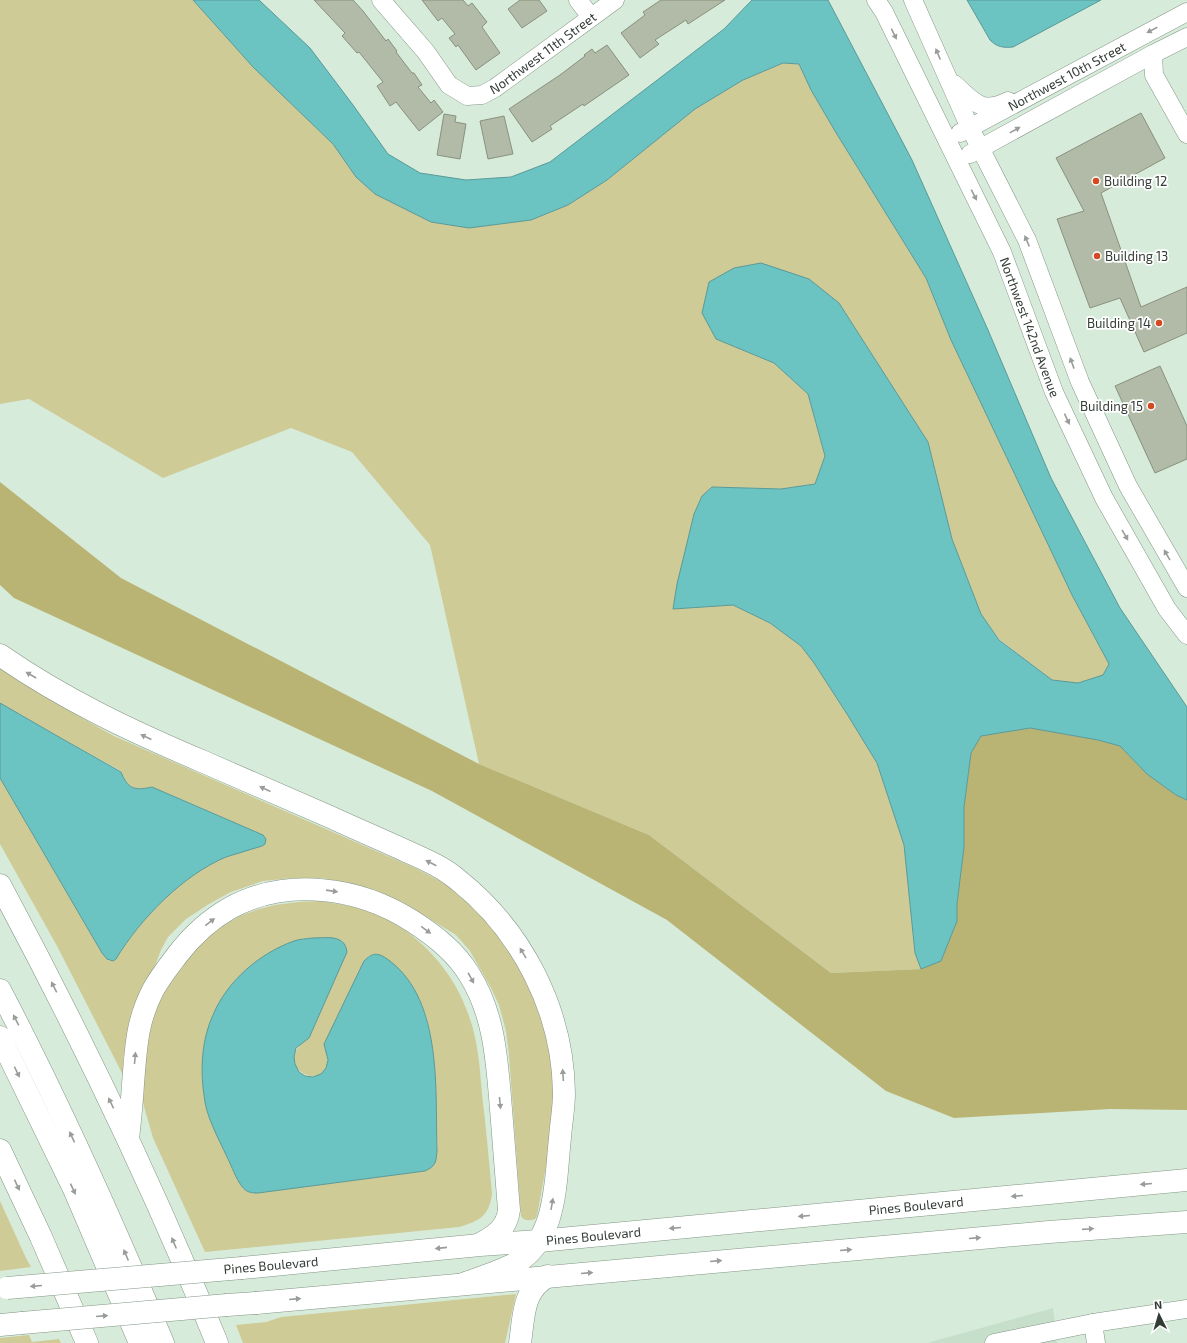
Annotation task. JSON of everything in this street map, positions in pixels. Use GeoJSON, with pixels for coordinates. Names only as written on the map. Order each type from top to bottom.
{"type":"FeatureCollection","features":[{"type":"Feature","properties":{"kind":"main road"},"geometry":{"type":"LineString","coordinates":[[0,655],[96,712],[148,738],[391,844],[442,868],[458,880],[506,928],[520,948],[541,986],[555,1026],[564,1093],[555,1186],[552,1209],[539,1241],[528,1254],[514,1264],[463,1284]]}},
{"type":"Feature","properties":{"kind":"main road"},"geometry":{"type":"LineString","coordinates":[[0,885],[72,1022],[128,1139],[153,1193],[216,1343]]}},
{"type":"Feature","properties":{"kind":"main road"},"geometry":{"type":"LineString","coordinates":[[128,1139],[137,1040],[145,1008],[154,989],[168,966],[195,935],[211,921],[229,909],[245,901],[278,892],[325,890],[347,893],[368,899],[404,916],[420,926],[447,947],[470,974],[486,1010],[495,1046],[509,1210],[508,1217],[503,1228],[494,1236],[480,1244]]}},
{"type":"Feature","properties":{"kind":"main road"},"geometry":{"type":"LineString","coordinates":[[0,990],[94,1184],[163,1343]]}},
{"type":"Feature","properties":{"kind":"main road"},"geometry":{"type":"LineString","coordinates":[[0,1037],[74,1189],[140,1343]]}},
{"type":"Feature","properties":{"kind":"main road"},"geometry":{"type":"LineString","coordinates":[[0,1150],[41,1237],[87,1343]]}},
{"type":"Feature","properties":{"kind":"main road","name":"Pines Boulevard"},"geometry":{"type":"LineString","coordinates":[[3,1288],[242,1268],[480,1244],[539,1241],[1187,1180]]}},
{"type":"Feature","properties":{"kind":"main road"},"geometry":{"type":"LineString","coordinates":[[0,1325],[1049,1232],[1187,1222]]}},
{"type":"Feature","properties":{"kind":"main road"},"geometry":{"type":"LineString","coordinates":[[520,1343],[529,1293],[534,1286],[548,1276]]}},
{"type":"Feature","properties":{"kind":"street","name":"Northwest 11th Street"},"geometry":{"type":"LineString","coordinates":[[381,0],[426,52],[449,85],[467,96],[482,95],[495,88],[615,0]]}},
{"type":"Feature","properties":{"kind":"street"},"geometry":{"type":"LineString","coordinates":[[578,0],[591,18]]}},
{"type":"Feature","properties":{"kind":"street","name":"Northwest 142nd Avenue"},"geometry":{"type":"LineString","coordinates":[[913,0],[970,128],[1027,240],[1080,382],[1128,486],[1187,588]]}},
{"type":"Feature","properties":{"kind":"street","name":"Northwest 142nd Avenue"},"geometry":{"type":"LineString","coordinates":[[879,4],[1002,252],[1054,392],[1104,498],[1168,609],[1187,635]]}},
{"type":"Feature","properties":{"kind":"street","name":"Northwest 10th Street"},"geometry":{"type":"LineString","coordinates":[[946,139],[970,128],[1187,12]]}},
{"type":"Feature","properties":{"kind":"street","name":"Northwest 10th Street"},"geometry":{"type":"LineString","coordinates":[[957,161],[1187,37]]}},
{"type":"Feature","properties":{"kind":"street"},"geometry":{"type":"LineString","coordinates":[[1153,54],[1154,75],[1187,134]]}},
{"type":"Feature","properties":{"kind":"street"},"geometry":{"type":"LineString","coordinates":[[948,78],[975,104],[985,106],[994,106],[1014,98],[1035,93]]}},
{"type":"Feature","properties":{"kind":"street"},"geometry":{"type":"LineString","coordinates":[[994,1343],[1093,1323],[1187,1309]]}},
{"type":"Feature","properties":{"kind":"street"},"geometry":{"type":"LineString","coordinates":[[1093,1323],[1096,1343]]}},
{"type":"Feature","properties":{"kind":"shaded area"},"geometry":{"type":"Polygon","coordinates":[[[0,0],[193,0],[253,67],[333,144],[356,177],[431,222],[502,223],[531,220],[568,205],[607,180],[695,109],[743,80],[783,63],[799,64],[811,90],[835,131],[926,278],[951,340],[1072,595],[1109,664],[1103,675],[1078,683],[1052,680],[999,639],[981,614],[952,539],[928,442],[839,303],[716,338],[774,363],[808,394],[825,457],[815,484],[781,489],[712,487],[674,609],[733,605],[770,623],[801,646],[814,663],[877,763],[904,845],[915,953],[921,969],[831,973],[649,835],[479,764],[430,545],[352,452],[291,428],[163,478],[29,399],[0,404],[0,0]]]}},
{"type":"Feature","properties":{"kind":"shaded area"},"geometry":{"type":"Polygon","coordinates":[[[0,482],[121,578],[479,764],[649,835],[831,973],[921,969],[941,961],[957,921],[957,904],[964,847],[964,807],[971,753],[981,736],[1030,728],[1098,740],[1120,746],[1147,774],[1176,795],[1187,800],[1187,1110],[1110,1109],[954,1118],[886,1091],[667,920],[432,791],[14,598],[0,585],[0,482]]]}},
{"type":"Feature","properties":{"kind":"shaded area"},"geometry":{"type":"Polygon","coordinates":[[[0,668],[57,704],[114,736],[415,868],[461,892],[506,941],[541,1007],[554,1072],[554,1123],[537,1216],[535,1219],[527,1220],[521,1216],[506,1031],[499,1005],[491,988],[470,951],[456,935],[402,902],[372,889],[322,878],[293,878],[263,881],[231,892],[186,919],[168,937],[161,950],[128,1035],[123,1059],[123,1075],[57,946],[0,844],[0,778],[102,953],[107,959],[113,961],[150,914],[179,887],[194,875],[226,857],[262,846],[263,835],[152,787],[141,789],[132,787],[126,782],[121,771],[0,703],[0,668]]]}},
{"type":"Feature","properties":{"kind":"shaded area"},"geometry":{"type":"Polygon","coordinates":[[[320,901],[347,906],[373,913],[389,921],[405,930],[432,954],[454,983],[472,1025],[477,1045],[480,1074],[492,1194],[489,1208],[478,1220],[459,1227],[205,1252],[153,1138],[143,1103],[141,1062],[156,1002],[180,962],[218,928],[240,916],[259,909],[298,902],[320,901]],[[312,938],[295,941],[274,950],[254,963],[236,979],[223,996],[213,1014],[206,1036],[208,1115],[237,1178],[244,1189],[250,1193],[425,1171],[431,1037],[426,1016],[419,999],[382,956],[375,954],[369,956],[324,1044],[327,1062],[323,1072],[315,1076],[306,1075],[298,1069],[294,1061],[297,1050],[309,1038],[343,941],[334,938],[312,938]]]}},
{"type":"Feature","properties":{"kind":"shaded area"},"geometry":{"type":"Polygon","coordinates":[[[0,1201],[26,1258],[31,1267],[0,1271],[0,1201]]]}},
{"type":"Feature","properties":{"kind":"shaded area"},"geometry":{"type":"Polygon","coordinates":[[[516,1294],[505,1343],[243,1343],[236,1325],[266,1322],[281,1317],[516,1294]]]}},
{"type":"Feature","properties":{"kind":"shaded area"},"geometry":{"type":"Polygon","coordinates":[[[1053,1308],[1057,1343],[927,1343],[1053,1308]]]}},
{"type":"Feature","properties":{"kind":"shaded area"},"geometry":{"type":"Polygon","coordinates":[[[29,1335],[32,1342],[59,1339],[61,1343],[0,1343],[0,1338],[29,1335]]]}},
{"type":"Feature","properties":{"kind":"water"},"geometry":{"type":"Polygon","coordinates":[[[193,0],[259,0],[310,48],[388,154],[420,173],[466,180],[511,177],[550,162],[724,29],[752,0],[828,0],[912,160],[988,330],[1051,478],[1120,608],[1187,707],[1187,800],[1176,795],[1147,774],[1120,746],[1098,740],[1030,728],[981,736],[971,753],[964,807],[964,847],[957,904],[957,921],[941,961],[921,969],[915,953],[904,845],[877,763],[814,663],[801,646],[770,623],[733,605],[673,609],[677,584],[694,514],[702,496],[712,487],[781,489],[815,484],[825,456],[808,394],[774,363],[716,339],[702,313],[709,282],[734,268],[761,263],[809,279],[839,303],[928,442],[952,539],[981,614],[999,640],[1052,680],[1078,683],[1103,675],[1109,664],[1072,595],[951,340],[926,278],[835,131],[811,90],[799,64],[783,63],[743,80],[695,109],[607,180],[568,205],[531,220],[469,228],[431,222],[375,194],[356,177],[333,144],[253,67],[193,0]]]}},
{"type":"Feature","properties":{"kind":"water"},"geometry":{"type":"Polygon","coordinates":[[[967,0],[1101,0],[1013,47],[1006,47],[998,46],[990,40],[967,0]]]}},
{"type":"Feature","properties":{"kind":"water"},"geometry":{"type":"Polygon","coordinates":[[[0,703],[121,772],[126,782],[132,787],[141,789],[152,787],[263,835],[266,839],[265,844],[226,857],[194,875],[150,914],[137,929],[116,959],[113,961],[107,959],[102,953],[0,778],[0,703]]]}},
{"type":"Feature","properties":{"kind":"water"},"geometry":{"type":"Polygon","coordinates":[[[334,938],[339,940],[346,946],[347,952],[309,1038],[296,1048],[294,1057],[295,1064],[299,1072],[305,1076],[313,1077],[321,1074],[326,1068],[328,1060],[324,1044],[364,961],[374,954],[386,958],[407,978],[419,1000],[428,1023],[433,1049],[435,1075],[436,1161],[425,1171],[258,1193],[250,1192],[242,1187],[236,1177],[207,1111],[202,1074],[206,1034],[219,1003],[236,980],[246,970],[257,961],[281,946],[296,940],[334,938]]]}},
{"type":"Feature","properties":{"kind":"building"},"geometry":{"type":"Polygon","coordinates":[[[314,0],[353,0],[386,41],[388,39],[412,73],[414,73],[422,85],[418,87],[431,103],[434,100],[443,112],[419,131],[396,102],[390,106],[377,86],[383,82],[359,52],[357,53],[342,36],[345,33],[314,0]]]}},
{"type":"Feature","properties":{"kind":"building"},"geometry":{"type":"Polygon","coordinates":[[[422,0],[463,0],[468,6],[472,3],[487,22],[482,27],[500,53],[476,70],[458,45],[456,47],[449,38],[455,34],[442,18],[438,21],[422,0]]]}},
{"type":"Feature","properties":{"kind":"building"},"geometry":{"type":"Polygon","coordinates":[[[520,0],[539,0],[547,11],[522,28],[508,9],[520,0]]]}},
{"type":"Feature","properties":{"kind":"building"},"geometry":{"type":"Polygon","coordinates":[[[661,0],[725,0],[688,24],[686,20],[655,40],[659,44],[640,58],[621,33],[645,15],[643,12],[661,0]]]}},
{"type":"Feature","properties":{"kind":"building"},"geometry":{"type":"Polygon","coordinates":[[[607,45],[629,75],[584,106],[583,104],[550,126],[552,129],[532,142],[509,109],[560,75],[592,49],[595,53],[607,45]]]}},
{"type":"Feature","properties":{"kind":"building"},"geometry":{"type":"Polygon","coordinates":[[[1141,113],[1165,158],[1101,193],[1141,307],[1187,287],[1187,333],[1144,352],[1120,298],[1090,308],[1057,219],[1084,211],[1056,158],[1141,113]]]}},
{"type":"Feature","properties":{"kind":"building"},"geometry":{"type":"Polygon","coordinates":[[[444,114],[456,116],[455,122],[466,124],[460,159],[437,155],[444,114]]]}},
{"type":"Feature","properties":{"kind":"building"},"geometry":{"type":"Polygon","coordinates":[[[504,116],[513,154],[488,159],[480,121],[504,116]]]}},
{"type":"Feature","properties":{"kind":"building","name":"Building 15"},"geometry":{"type":"Polygon","coordinates":[[[1160,366],[1187,426],[1187,459],[1155,473],[1115,386],[1160,366]]]}},
{"type":"Feature","properties":{"kind":"place","name":"Building 12"},"geometry":{"type":"Point","coordinates":[1096,181]}},
{"type":"Feature","properties":{"kind":"place","name":"Building 13"},"geometry":{"type":"Point","coordinates":[1097,256]}},
{"type":"Feature","properties":{"kind":"place","name":"Building 14"},"geometry":{"type":"Point","coordinates":[1159,323]}},
{"type":"Feature","properties":{"kind":"place","name":"Building 15"},"geometry":{"type":"Point","coordinates":[1151,406]}}]}
